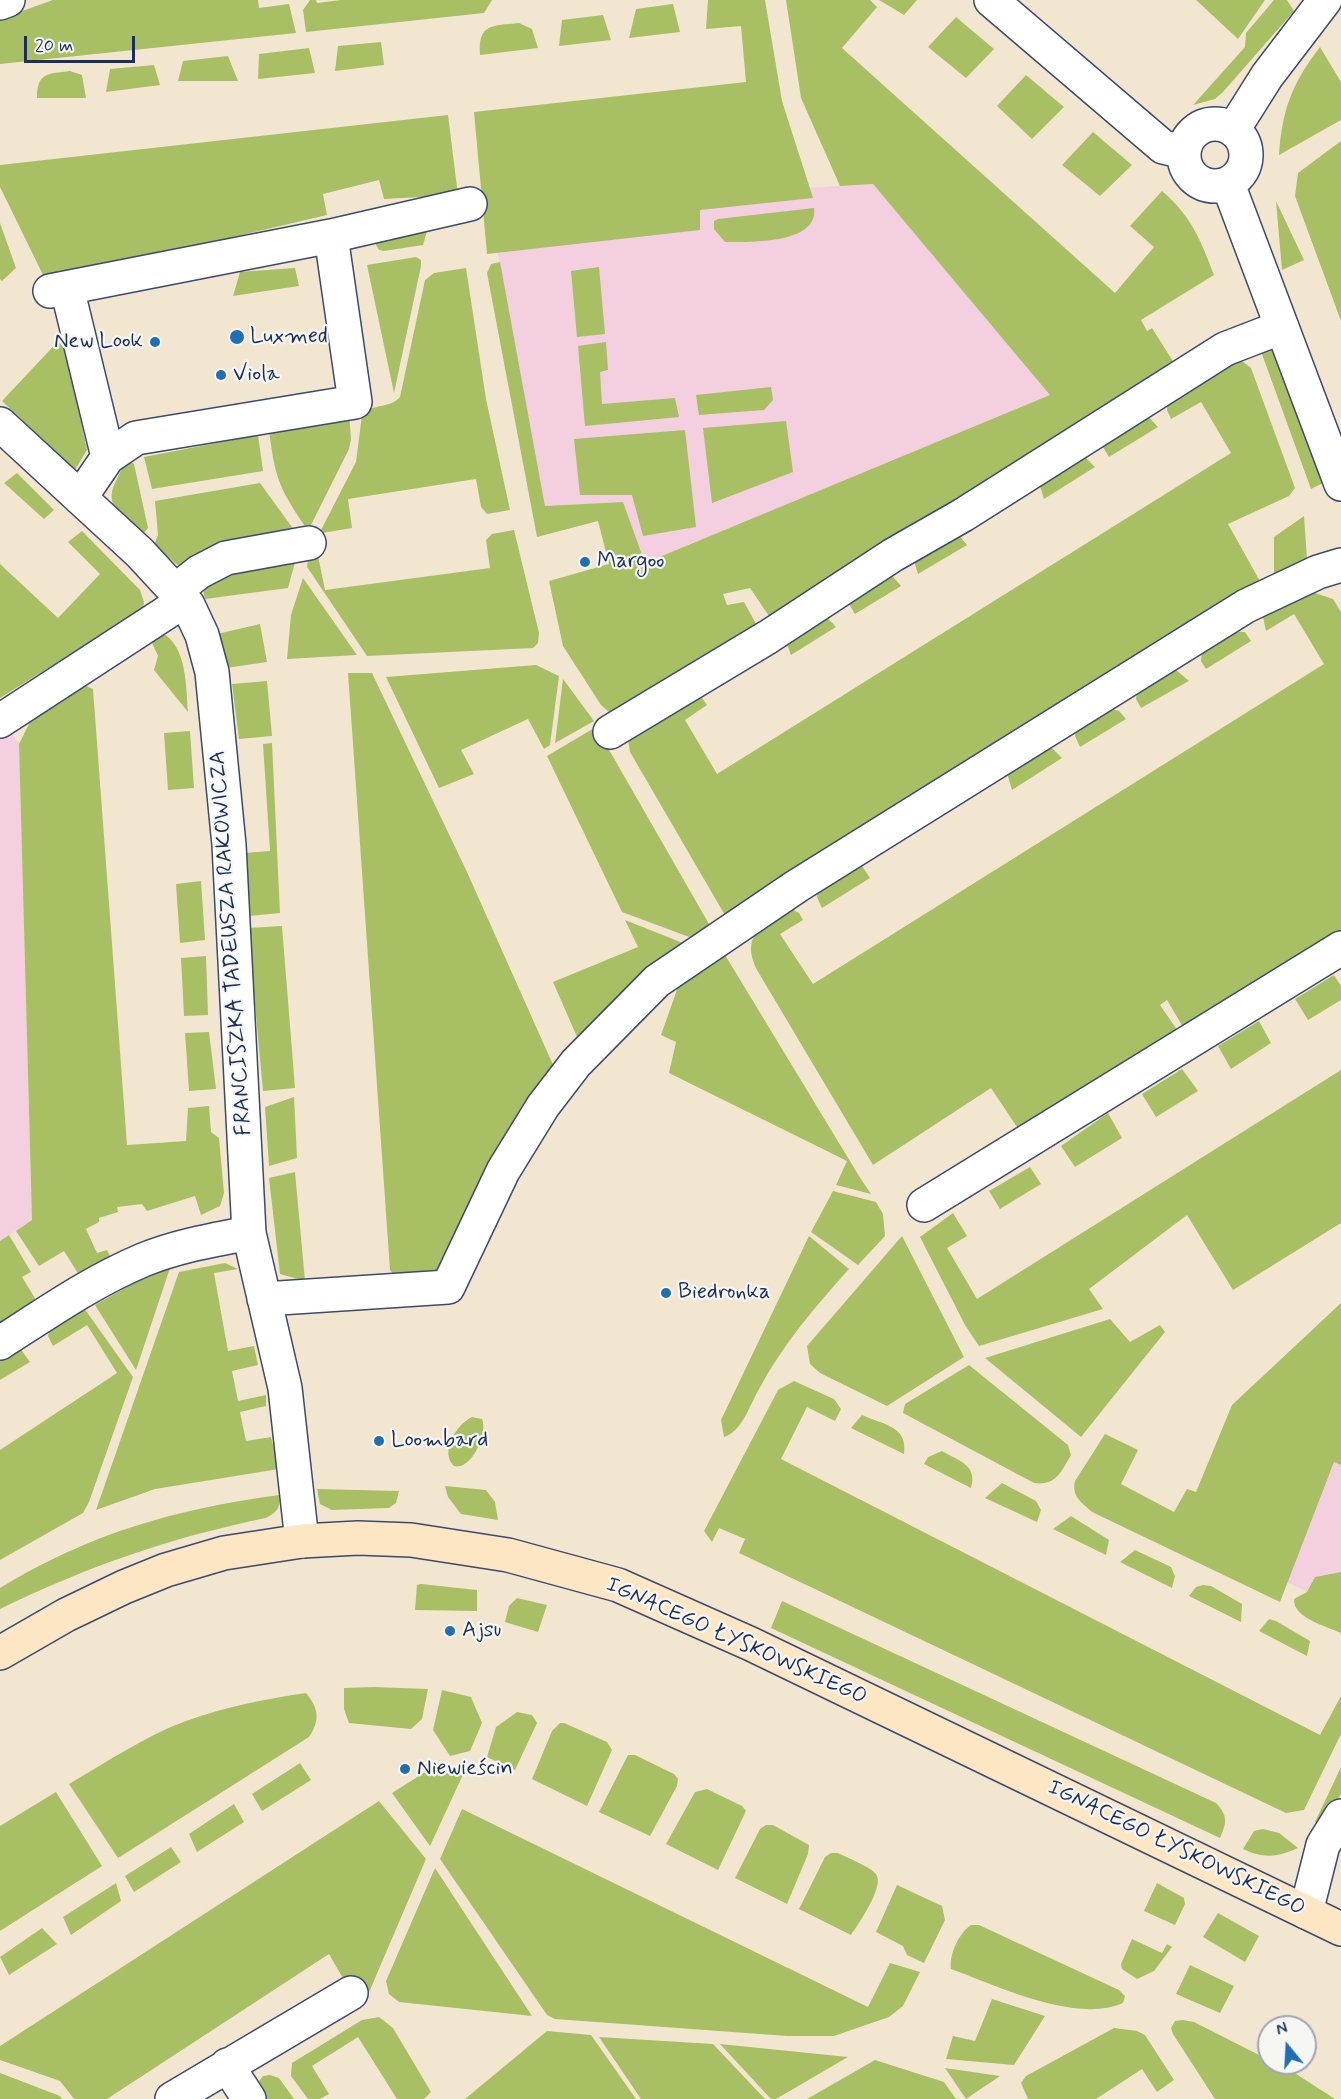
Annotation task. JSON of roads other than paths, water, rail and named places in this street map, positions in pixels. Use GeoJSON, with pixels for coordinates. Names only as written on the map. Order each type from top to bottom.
{"type":"FeatureCollection","features":[{"type":"Feature","properties":{"kind":"street"},"geometry":{"type":"LineString","coordinates":[[0,3],[8,0]]}},
{"type":"Feature","properties":{"kind":"street"},"geometry":{"type":"LineString","coordinates":[[991,0],[1163,147],[1184,152]]}},
{"type":"Feature","properties":{"kind":"street"},"geometry":{"type":"LineString","coordinates":[[1233,130],[1267,76],[1325,0]]}},
{"type":"Feature","properties":{"kind":"street"},"geometry":{"type":"LineString","coordinates":[[1220,124],[1233,130],[1243,141],[1246,160],[1237,178],[1228,184],[1206,185],[1197,180],[1185,162],[1184,152],[1187,142],[1201,128],[1220,124]]}},
{"type":"Feature","properties":{"kind":"street"},"geometry":{"type":"LineString","coordinates":[[1228,184],[1341,484]]}},
{"type":"Feature","properties":{"kind":"street"},"geometry":{"type":"LineString","coordinates":[[108,457],[58,290],[331,236],[470,204]]}},
{"type":"Feature","properties":{"kind":"street"},"geometry":{"type":"LineString","coordinates":[[80,498],[108,457],[116,449],[136,438],[355,402],[331,236]]}},
{"type":"Feature","properties":{"kind":"street"},"geometry":{"type":"LineString","coordinates":[[610,732],[768,637],[893,555],[963,515],[1225,349],[1282,327]]}},
{"type":"Feature","properties":{"kind":"street","name":"FRANCISZKA TADEUSZA RAKOWICZA"},"geometry":{"type":"LineString","coordinates":[[0,424],[140,553],[180,596],[202,634],[212,672],[224,788],[234,924],[249,1233],[285,1388],[302,1541]]}},
{"type":"Feature","properties":{"kind":"street"},"geometry":{"type":"LineString","coordinates":[[0,721],[180,596],[199,572],[219,560],[309,543]]}},
{"type":"Feature","properties":{"kind":"street"},"geometry":{"type":"LineString","coordinates":[[264,1299],[448,1287],[503,1171],[543,1106],[576,1063],[657,981],[797,886],[1246,606],[1318,572],[1341,565]]}},
{"type":"Feature","properties":{"kind":"street"},"geometry":{"type":"LineString","coordinates":[[924,1205],[1341,948]]}},
{"type":"Feature","properties":{"kind":"street"},"geometry":{"type":"LineString","coordinates":[[0,1342],[91,1284],[143,1260],[183,1246],[249,1233]]}},
{"type":"Feature","properties":{"kind":"street","name":"IGNACEGO ŁYSKOWSKIEGO"},"geometry":{"type":"LineString","coordinates":[[0,1653],[66,1615],[124,1587],[166,1570],[224,1553],[302,1541],[358,1538],[411,1540],[508,1555],[618,1585],[751,1644],[1341,1929]]}},
{"type":"Feature","properties":{"kind":"street"},"geometry":{"type":"LineString","coordinates":[[1306,1912],[1323,1845],[1341,1816]]}},
{"type":"Feature","properties":{"kind":"street"},"geometry":{"type":"LineString","coordinates":[[1306,1912],[1341,1875]]}},
{"type":"Feature","properties":{"kind":"street"},"geometry":{"type":"LineString","coordinates":[[172,2099],[351,1993]]}},
{"type":"Feature","properties":{"kind":"street"},"geometry":{"type":"LineString","coordinates":[[227,2066],[249,2099]]}},
{"type":"Feature","properties":{"kind":"place","name":"Luxmed"},"geometry":{"type":"Point","coordinates":[237,337]}},
{"type":"Feature","properties":{"kind":"place","name":"New Look"},"geometry":{"type":"Point","coordinates":[155,342]}},
{"type":"Feature","properties":{"kind":"place","name":"Viola"},"geometry":{"type":"Point","coordinates":[221,375]}},
{"type":"Feature","properties":{"kind":"place","name":"Margoo"},"geometry":{"type":"Point","coordinates":[585,562]}},
{"type":"Feature","properties":{"kind":"place","name":"Biedronka"},"geometry":{"type":"Point","coordinates":[666,1293]}},
{"type":"Feature","properties":{"kind":"place","name":"Loombard"},"geometry":{"type":"Point","coordinates":[379,1441]}},
{"type":"Feature","properties":{"kind":"place","name":"Ajsu"},"geometry":{"type":"Point","coordinates":[450,1631]}},
{"type":"Feature","properties":{"kind":"place","name":"Niewieścin"},"geometry":{"type":"Point","coordinates":[405,1769]}}]}
